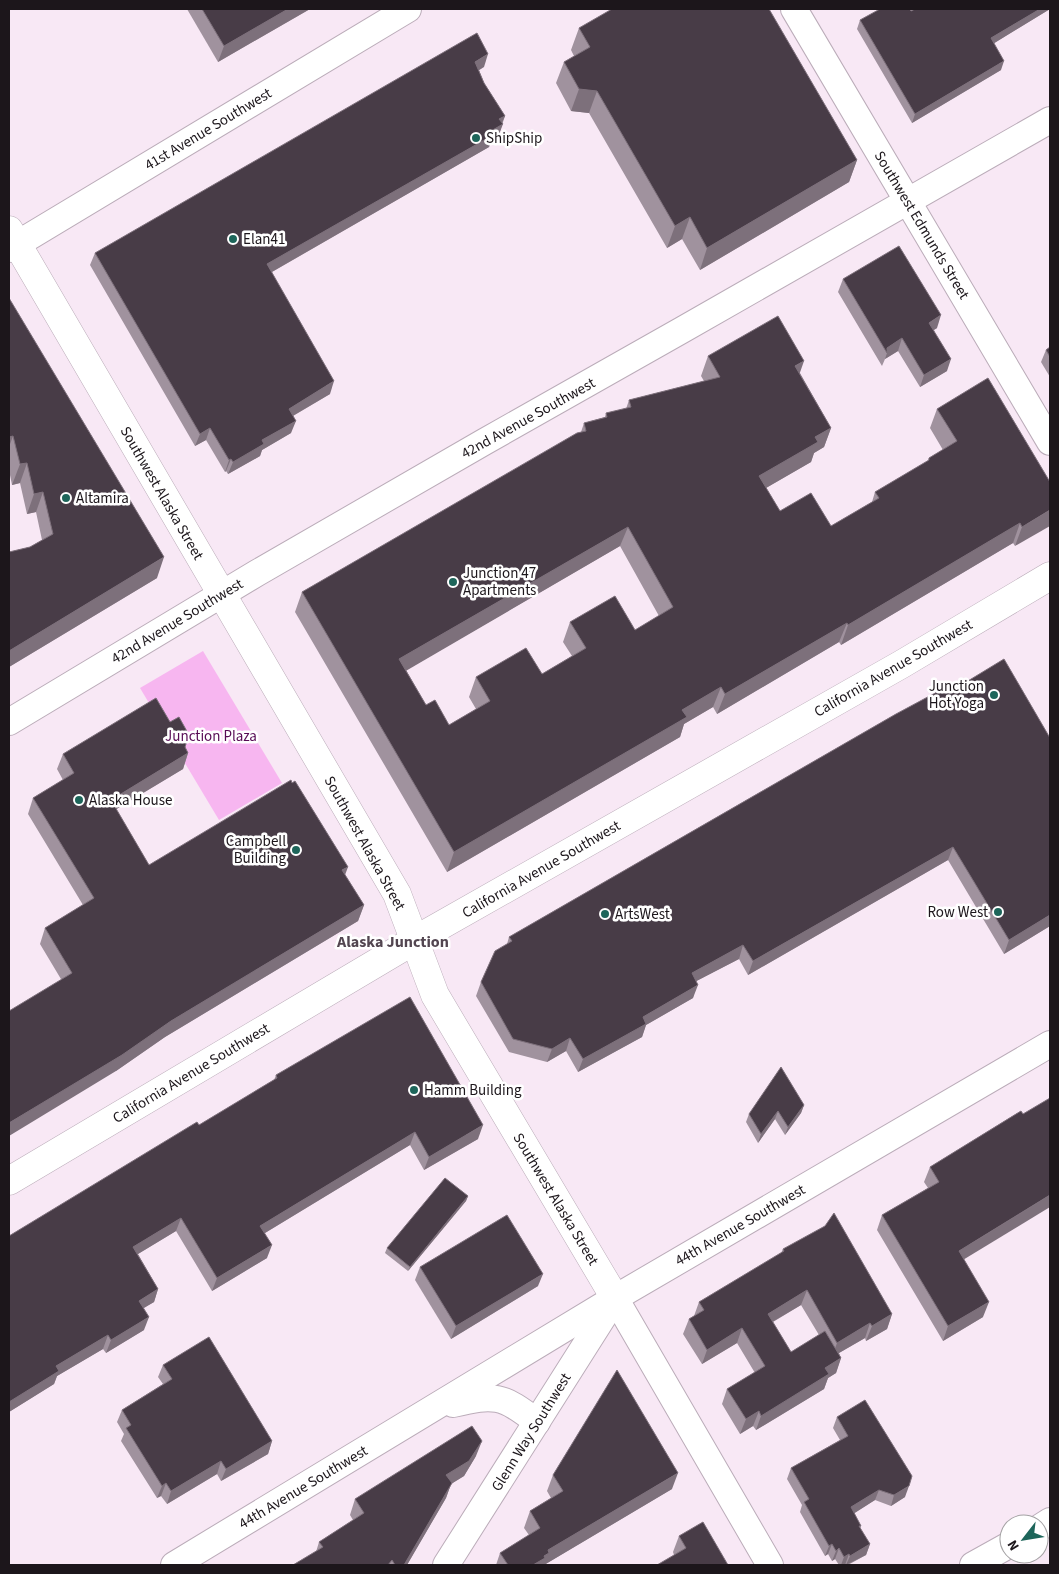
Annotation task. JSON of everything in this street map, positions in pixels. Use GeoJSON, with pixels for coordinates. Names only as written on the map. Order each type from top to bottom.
{"type":"FeatureCollection","features":[{"type":"Feature","properties":{"kind":"main road","name":"Southwest Alaska Street"},"geometry":{"type":"LineString","coordinates":[[11,241],[397,894],[434,995],[615,1298]]}},
{"type":"Feature","properties":{"kind":"main road","name":"California Avenue Southwest"},"geometry":{"type":"LineString","coordinates":[[9,1181],[415,940],[902,664],[1050,576]]}},
{"type":"Feature","properties":{"kind":"street","name":"41st Avenue Southwest"},"geometry":{"type":"LineString","coordinates":[[11,241],[408,9]]}},
{"type":"Feature","properties":{"kind":"street","name":"Southwest Edmunds Street"},"geometry":{"type":"LineString","coordinates":[[794,9],[1050,442]]}},
{"type":"Feature","properties":{"kind":"street","name":"42nd Avenue Southwest"},"geometry":{"type":"LineString","coordinates":[[9,722],[221,594],[1050,120]]}},
{"type":"Feature","properties":{"kind":"street","name":"44th Avenue Southwest"},"geometry":{"type":"LineString","coordinates":[[174,1565],[615,1298],[1050,1044]]}},
{"type":"Feature","properties":{"kind":"street","name":"Glenn Way Southwest"},"geometry":{"type":"LineString","coordinates":[[446,1565],[615,1298]]}},
{"type":"Feature","properties":{"kind":"street","name":"Southwest Alaska Street"},"geometry":{"type":"LineString","coordinates":[[615,1298],[770,1565]]}},
{"type":"Feature","properties":{"kind":"street","name":"44th Avenue Southwest"},"geometry":{"type":"LineString","coordinates":[[432,1409],[478,1398],[491,1397],[502,1399],[518,1407],[537,1422]]}},
{"type":"Feature","properties":{"kind":"street"},"geometry":{"type":"LineString","coordinates":[[973,1565],[999,1551]]}},
{"type":"Feature","properties":{"kind":"green space","name":"Junction Plaza"},"geometry":{"type":"Polygon","coordinates":[[[203,651],[282,783],[219,820],[140,688],[203,651]]]}},
{"type":"Feature","properties":{"kind":"building"},"geometry":{"type":"Polygon","coordinates":[[[202,9],[288,9],[224,46],[202,9]]]}},
{"type":"Feature","properties":{"kind":"building"},"geometry":{"type":"Polygon","coordinates":[[[612,9],[769,9],[857,160],[707,248],[690,217],[675,226],[597,91],[579,89],[564,62],[590,47],[579,28],[612,9]]]}},
{"type":"Feature","properties":{"kind":"building"},"geometry":{"type":"Polygon","coordinates":[[[880,9],[910,9],[911,11],[915,9],[1040,9],[991,38],[1004,61],[915,114],[860,20],[880,9]]]}},
{"type":"Feature","properties":{"kind":"building","name":"Elan41"},"geometry":{"type":"Polygon","coordinates":[[[477,33],[488,54],[475,62],[484,83],[505,116],[499,119],[503,124],[491,131],[493,135],[267,264],[334,381],[289,409],[296,421],[262,440],[264,444],[233,462],[231,459],[229,460],[210,428],[200,434],[95,253],[477,33]]]}},
{"type":"Feature","properties":{"kind":"building"},"geometry":{"type":"Polygon","coordinates":[[[899,246],[941,315],[929,323],[951,359],[924,375],[902,338],[887,348],[887,353],[843,279],[899,246]]]}},
{"type":"Feature","properties":{"kind":"building","name":"Altamira"},"geometry":{"type":"Polygon","coordinates":[[[9,298],[164,557],[9,651],[9,552],[30,547],[53,534],[43,492],[34,494],[27,463],[20,464],[13,436],[9,437],[9,298]]]}},
{"type":"Feature","properties":{"kind":"building"},"geometry":{"type":"Polygon","coordinates":[[[778,316],[804,361],[795,366],[831,428],[815,437],[818,442],[759,476],[780,511],[811,493],[831,526],[879,498],[875,492],[957,441],[937,409],[988,378],[1050,482],[1050,510],[1022,527],[1020,523],[848,625],[847,623],[725,694],[721,687],[682,710],[687,717],[454,852],[302,592],[577,433],[586,431],[584,423],[607,417],[606,413],[631,407],[629,400],[720,377],[708,356],[778,316]],[[628,527],[399,659],[426,705],[435,700],[449,725],[490,701],[476,677],[526,648],[542,674],[586,648],[570,622],[615,596],[635,630],[673,607],[628,527]]]}},
{"type":"Feature","properties":{"kind":"building"},"geometry":{"type":"Polygon","coordinates":[[[1050,347],[1050,357],[1046,350],[1050,347]]]}},
{"type":"Feature","properties":{"kind":"building"},"geometry":{"type":"Polygon","coordinates":[[[1004,659],[1050,738],[1050,915],[1009,940],[953,847],[753,961],[743,945],[692,973],[698,985],[643,1017],[646,1024],[583,1059],[570,1038],[552,1049],[513,1039],[481,982],[495,951],[512,941],[509,937],[896,714],[950,685],[958,687],[1004,659]]]}},
{"type":"Feature","properties":{"kind":"building"},"geometry":{"type":"Polygon","coordinates":[[[156,698],[170,722],[179,717],[189,735],[185,747],[188,753],[111,800],[149,865],[291,780],[292,783],[295,781],[348,867],[342,870],[364,905],[171,1021],[122,1055],[9,1123],[9,1011],[72,973],[45,928],[94,898],[33,798],[74,773],[63,754],[156,698]]]}},
{"type":"Feature","properties":{"kind":"building"},"geometry":{"type":"Polygon","coordinates":[[[410,997],[483,1125],[429,1157],[415,1132],[260,1226],[272,1245],[217,1278],[181,1218],[133,1247],[158,1289],[139,1301],[149,1317],[111,1340],[108,1335],[56,1366],[59,1371],[9,1402],[9,1236],[197,1122],[199,1125],[277,1078],[276,1075],[410,997]]]}},
{"type":"Feature","properties":{"kind":"building"},"geometry":{"type":"Polygon","coordinates":[[[781,1067],[804,1105],[788,1127],[778,1111],[761,1134],[749,1114],[781,1067]]]}},
{"type":"Feature","properties":{"kind":"building"},"geometry":{"type":"Polygon","coordinates":[[[1050,1098],[1050,1195],[959,1251],[989,1302],[948,1326],[882,1215],[939,1182],[930,1167],[1021,1111],[1023,1114],[1050,1098]]]}},
{"type":"Feature","properties":{"kind":"building"},"geometry":{"type":"Polygon","coordinates":[[[445,1178],[468,1196],[410,1267],[387,1248],[445,1178]]]}},
{"type":"Feature","properties":{"kind":"building"},"geometry":{"type":"Polygon","coordinates":[[[834,1213],[892,1314],[872,1326],[870,1323],[837,1343],[807,1290],[768,1314],[791,1352],[825,1331],[841,1358],[825,1368],[829,1374],[761,1416],[759,1411],[746,1419],[727,1389],[765,1366],[742,1328],[707,1350],[689,1319],[704,1310],[699,1302],[784,1251],[783,1249],[825,1226],[834,1213]]]}},
{"type":"Feature","properties":{"kind":"building"},"geometry":{"type":"Polygon","coordinates":[[[507,1215],[543,1274],[456,1326],[420,1267],[507,1215]]]}},
{"type":"Feature","properties":{"kind":"building"},"geometry":{"type":"Polygon","coordinates":[[[209,1337],[272,1441],[226,1469],[221,1461],[171,1491],[166,1483],[162,1486],[126,1428],[131,1425],[122,1410],[172,1379],[163,1365],[209,1337]]]}},
{"type":"Feature","properties":{"kind":"building"},"geometry":{"type":"Polygon","coordinates":[[[617,1370],[678,1473],[548,1550],[549,1553],[544,1556],[545,1558],[533,1565],[508,1565],[500,1553],[540,1528],[530,1511],[563,1491],[553,1475],[617,1370]]]}},
{"type":"Feature","properties":{"kind":"building"},"geometry":{"type":"Polygon","coordinates":[[[865,1400],[912,1476],[909,1486],[894,1495],[879,1490],[851,1507],[861,1526],[859,1526],[870,1544],[850,1556],[849,1554],[844,1557],[839,1548],[836,1551],[832,1544],[829,1546],[804,1502],[809,1499],[791,1468],[848,1436],[837,1417],[865,1400]]]}},
{"type":"Feature","properties":{"kind":"building"},"geometry":{"type":"Polygon","coordinates":[[[472,1426],[482,1441],[469,1461],[446,1475],[452,1483],[404,1565],[395,1565],[392,1560],[388,1565],[293,1565],[323,1547],[319,1542],[364,1513],[355,1499],[472,1426]]]}},
{"type":"Feature","properties":{"kind":"building"},"geometry":{"type":"Polygon","coordinates":[[[703,1522],[728,1565],[657,1565],[686,1548],[679,1536],[703,1522]]]}},
{"type":"Feature","properties":{"kind":"place","name":"ShipShip"},"geometry":{"type":"Point","coordinates":[476,138]}},
{"type":"Feature","properties":{"kind":"place","name":"Elan41"},"geometry":{"type":"Point","coordinates":[233,239]}},
{"type":"Feature","properties":{"kind":"place","name":"Altamira"},"geometry":{"type":"Point","coordinates":[66,498]}},
{"type":"Feature","properties":{"kind":"place","name":"Junction 47 Apartments"},"geometry":{"type":"Point","coordinates":[453,582]}},
{"type":"Feature","properties":{"kind":"place","name":"Junction Hot Yoga"},"geometry":{"type":"Point","coordinates":[994,695]}},
{"type":"Feature","properties":{"kind":"place","name":"Alaska House"},"geometry":{"type":"Point","coordinates":[79,800]}},
{"type":"Feature","properties":{"kind":"place","name":"Campbell Building"},"geometry":{"type":"Point","coordinates":[296,850]}},
{"type":"Feature","properties":{"kind":"place","name":"Row West"},"geometry":{"type":"Point","coordinates":[998,912]}},
{"type":"Feature","properties":{"kind":"place","name":"ArtsWest"},"geometry":{"type":"Point","coordinates":[605,914]}},
{"type":"Feature","properties":{"kind":"place","name":"Hamm Building"},"geometry":{"type":"Point","coordinates":[414,1090]}},
{"type":"Feature","properties":{"kind":"district","name":"Alaska Junction"},"geometry":{"type":"Point","coordinates":[393,941]}}]}
